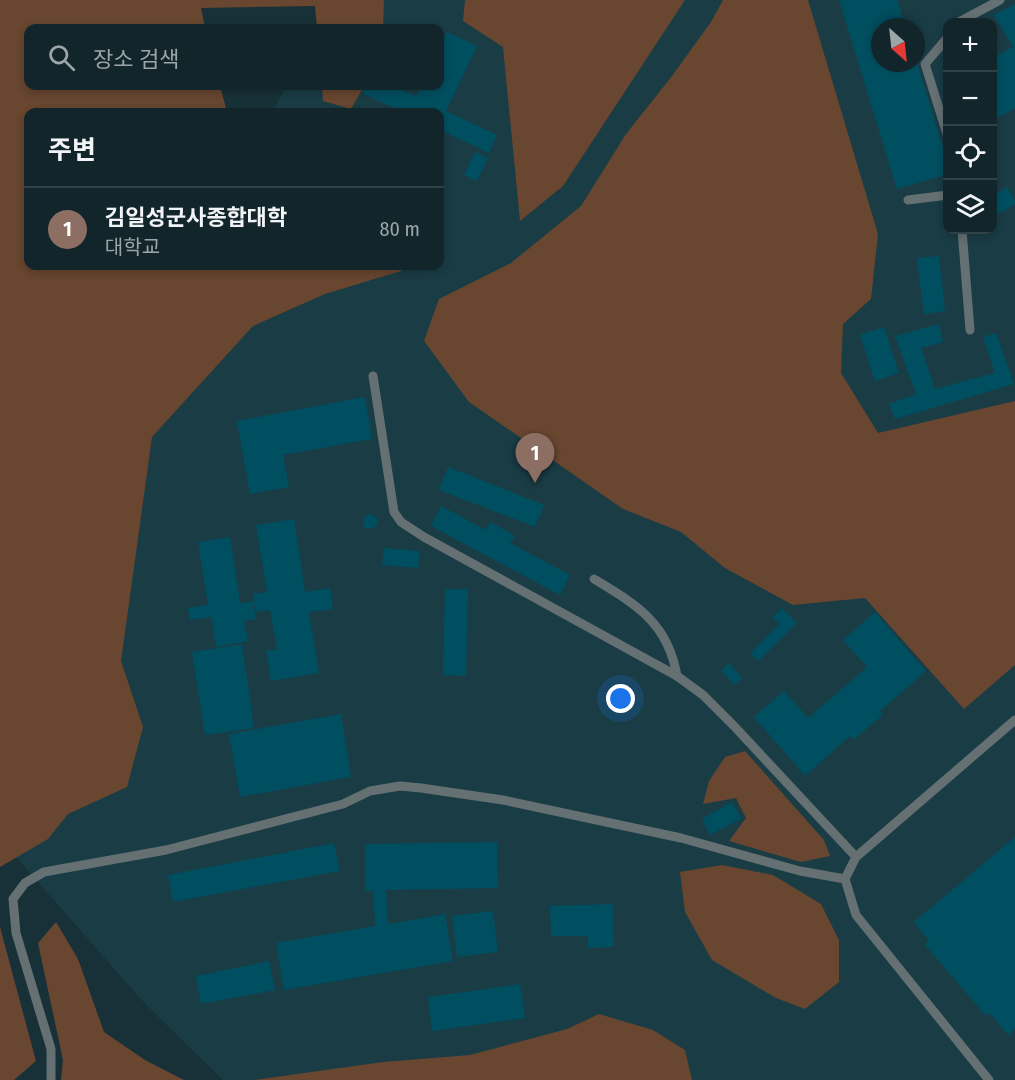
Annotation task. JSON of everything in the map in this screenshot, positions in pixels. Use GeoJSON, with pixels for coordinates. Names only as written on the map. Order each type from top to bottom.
{"type":"FeatureCollection","features":[{"type":"Feature","properties":{"kind":"lane"},"geometry":{"type":"LineString","coordinates":[[966,18],[1000,0]]}},
{"type":"Feature","properties":{"kind":"lane"},"geometry":{"type":"LineString","coordinates":[[943,43],[925,64],[945,126]]}},
{"type":"Feature","properties":{"kind":"lane"},"geometry":{"type":"LineString","coordinates":[[908,200],[943,196]]}},
{"type":"Feature","properties":{"kind":"lane"},"geometry":{"type":"LineString","coordinates":[[962,234],[970,330]]}},
{"type":"Feature","properties":{"kind":"lane"},"geometry":{"type":"LineString","coordinates":[[373,376],[393,512],[401,522],[424,537],[677,676],[703,695],[855,857]]}},
{"type":"Feature","properties":{"kind":"lane"},"geometry":{"type":"LineString","coordinates":[[594,579],[647,614],[673,655],[677,676]]}},
{"type":"Feature","properties":{"kind":"lane"},"geometry":{"type":"LineString","coordinates":[[989,1080],[856,915],[844,879],[855,857],[1015,720]]}},
{"type":"Feature","properties":{"kind":"lane"},"geometry":{"type":"LineString","coordinates":[[51,1080],[51,1049],[16,933],[14,899],[25,883],[44,872],[166,850],[343,804],[370,791],[400,786],[503,800],[681,838],[800,871],[844,879]]}},
{"type":"Feature","properties":{"kind":"shaded area"},"geometry":{"type":"Polygon","coordinates":[[[0,0],[384,0],[383,24],[317,24],[315,6],[201,8],[204,24],[24,24],[24,90],[221,90],[226,108],[24,108],[24,270],[401,270],[325,294],[253,326],[152,437],[121,661],[143,727],[127,787],[68,814],[48,839],[0,867],[0,0]]]}},
{"type":"Feature","properties":{"kind":"shaded area"},"geometry":{"type":"Polygon","coordinates":[[[345,0],[1015,0],[1015,1080],[223,1080],[147,1006],[0,839],[188,270],[444,270],[444,108],[274,108],[285,90],[444,90],[444,24],[323,24],[345,0]]]}},
{"type":"Feature","properties":{"kind":"shaded area"},"geometry":{"type":"Polygon","coordinates":[[[465,0],[685,0],[563,186],[520,221],[503,47],[463,21],[465,0]]]}},
{"type":"Feature","properties":{"kind":"shaded area"},"geometry":{"type":"Polygon","coordinates":[[[723,0],[808,0],[878,234],[871,299],[843,324],[841,373],[878,433],[1015,401],[1015,665],[964,709],[865,598],[793,605],[725,568],[681,532],[623,509],[469,402],[424,341],[439,299],[511,263],[581,206],[626,134],[672,76],[711,22],[723,0]]]}},
{"type":"Feature","properties":{"kind":"shaded area"},"geometry":{"type":"Polygon","coordinates":[[[322,90],[362,90],[352,108],[323,101],[322,90]]]}},
{"type":"Feature","properties":{"kind":"shaded area"},"geometry":{"type":"Polygon","coordinates":[[[745,751],[824,840],[830,856],[801,862],[729,841],[746,818],[736,798],[703,804],[709,781],[725,757],[745,751]]]}},
{"type":"Feature","properties":{"kind":"shaded area"},"geometry":{"type":"Polygon","coordinates":[[[722,865],[773,875],[821,904],[839,940],[839,982],[805,1009],[776,998],[712,960],[685,912],[680,872],[722,865]]]}},
{"type":"Feature","properties":{"kind":"shaded area"},"geometry":{"type":"Polygon","coordinates":[[[56,922],[78,959],[104,1032],[145,1060],[184,1080],[61,1080],[63,1060],[38,943],[56,922]]]}},
{"type":"Feature","properties":{"kind":"shaded area"},"geometry":{"type":"Polygon","coordinates":[[[0,927],[36,1061],[14,1080],[0,1080],[0,927]]]}},
{"type":"Feature","properties":{"kind":"shaded area"},"geometry":{"type":"Polygon","coordinates":[[[599,1014],[653,1030],[685,1050],[692,1080],[254,1080],[383,1062],[470,1055],[567,1029],[599,1014]]]}},
{"type":"Feature","properties":{"kind":"building"},"geometry":{"type":"Polygon","coordinates":[[[839,0],[897,0],[903,18],[871,18],[871,72],[920,72],[943,148],[943,175],[897,189],[839,0]]]}},
{"type":"Feature","properties":{"kind":"building"},"geometry":{"type":"Polygon","coordinates":[[[1015,4],[1015,108],[997,118],[997,55],[1013,47],[994,15],[1015,4]]]}},
{"type":"Feature","properties":{"kind":"building"},"geometry":{"type":"Polygon","coordinates":[[[447,32],[477,46],[446,111],[497,135],[489,153],[444,132],[444,108],[394,108],[362,93],[364,90],[402,90],[416,96],[420,90],[444,90],[444,39],[447,32]]]}},
{"type":"Feature","properties":{"kind":"building"},"geometry":{"type":"Polygon","coordinates":[[[475,152],[488,158],[477,181],[464,175],[475,152]]]}},
{"type":"Feature","properties":{"kind":"building"},"geometry":{"type":"Polygon","coordinates":[[[1007,187],[1015,204],[997,215],[997,193],[1007,187]]]}},
{"type":"Feature","properties":{"kind":"building"},"geometry":{"type":"Polygon","coordinates":[[[939,256],[945,311],[924,314],[917,258],[939,256]]]}},
{"type":"Feature","properties":{"kind":"building"},"geometry":{"type":"Polygon","coordinates":[[[939,324],[943,342],[921,348],[935,389],[995,373],[983,337],[996,333],[1014,384],[895,419],[889,404],[916,394],[895,336],[939,324]]]}},
{"type":"Feature","properties":{"kind":"building"},"geometry":{"type":"Polygon","coordinates":[[[884,327],[899,373],[875,381],[860,335],[884,327]]]}},
{"type":"Feature","properties":{"kind":"building"},"geometry":{"type":"Polygon","coordinates":[[[365,397],[372,439],[283,455],[289,487],[250,494],[237,421],[365,397]]]}},
{"type":"Feature","properties":{"kind":"building"},"geometry":{"type":"Polygon","coordinates":[[[448,467],[544,505],[535,527],[439,490],[448,467]]]}},
{"type":"Feature","properties":{"kind":"building"},"geometry":{"type":"Polygon","coordinates":[[[441,506],[486,530],[490,522],[515,536],[510,543],[570,575],[560,595],[431,526],[441,506]]]}},
{"type":"Feature","properties":{"kind":"building"},"geometry":{"type":"Polygon","coordinates":[[[369,514],[377,517],[378,524],[372,529],[364,527],[363,519],[369,514]]]}},
{"type":"Feature","properties":{"kind":"building"},"geometry":{"type":"Polygon","coordinates":[[[294,519],[305,592],[330,588],[333,609],[309,612],[319,673],[271,681],[266,651],[277,649],[270,610],[256,612],[253,594],[267,592],[256,525],[294,519]]]}},
{"type":"Feature","properties":{"kind":"building"},"geometry":{"type":"Polygon","coordinates":[[[230,537],[240,603],[253,601],[256,619],[244,621],[248,641],[216,647],[211,617],[190,620],[188,608],[208,605],[198,542],[230,537]]]}},
{"type":"Feature","properties":{"kind":"building"},"geometry":{"type":"Polygon","coordinates":[[[384,548],[420,551],[418,568],[382,565],[384,548]]]}},
{"type":"Feature","properties":{"kind":"building"},"geometry":{"type":"Polygon","coordinates":[[[445,589],[468,589],[466,676],[443,675],[445,589]]]}},
{"type":"Feature","properties":{"kind":"building"},"geometry":{"type":"Polygon","coordinates":[[[782,608],[797,623],[758,661],[750,653],[780,624],[773,617],[782,608]]]}},
{"type":"Feature","properties":{"kind":"building"},"geometry":{"type":"Polygon","coordinates":[[[875,612],[926,671],[880,711],[883,715],[853,740],[850,736],[805,776],[754,717],[784,691],[808,718],[867,667],[843,640],[875,612]]]}},
{"type":"Feature","properties":{"kind":"building"},"geometry":{"type":"Polygon","coordinates":[[[242,644],[254,728],[205,735],[192,652],[242,644]]]}},
{"type":"Feature","properties":{"kind":"building"},"geometry":{"type":"Polygon","coordinates":[[[729,663],[742,678],[735,685],[721,671],[729,663]]]}},
{"type":"Feature","properties":{"kind":"building"},"geometry":{"type":"Polygon","coordinates":[[[341,714],[351,777],[240,797],[229,734],[341,714]]]}},
{"type":"Feature","properties":{"kind":"building"},"geometry":{"type":"Polygon","coordinates":[[[732,802],[741,819],[710,835],[702,819],[732,802]]]}},
{"type":"Feature","properties":{"kind":"building"},"geometry":{"type":"Polygon","coordinates":[[[1015,837],[1015,1029],[1008,1035],[990,1013],[986,1016],[925,945],[929,941],[914,922],[1015,837]]]}},
{"type":"Feature","properties":{"kind":"building"},"geometry":{"type":"Polygon","coordinates":[[[497,842],[498,888],[386,890],[388,924],[445,914],[453,961],[284,990],[276,943],[375,926],[373,891],[365,891],[365,844],[497,842]]]}},
{"type":"Feature","properties":{"kind":"building"},"geometry":{"type":"Polygon","coordinates":[[[334,843],[340,871],[173,902],[168,875],[334,843]]]}},
{"type":"Feature","properties":{"kind":"building"},"geometry":{"type":"Polygon","coordinates":[[[613,904],[614,947],[588,948],[588,936],[551,936],[550,906],[613,904]]]}},
{"type":"Feature","properties":{"kind":"building"},"geometry":{"type":"Polygon","coordinates":[[[493,911],[498,952],[457,957],[452,916],[493,911]]]}},
{"type":"Feature","properties":{"kind":"building"},"geometry":{"type":"Polygon","coordinates":[[[269,961],[275,990],[201,1004],[196,976],[269,961]]]}},
{"type":"Feature","properties":{"kind":"building"},"geometry":{"type":"Polygon","coordinates":[[[520,984],[525,1018],[432,1031],[428,997],[520,984]]]}},
{"type":"Feature","properties":{"kind":"place","name":"김일성군사종합대학"},"geometry":{"type":"Point","coordinates":[535,483]}}]}
